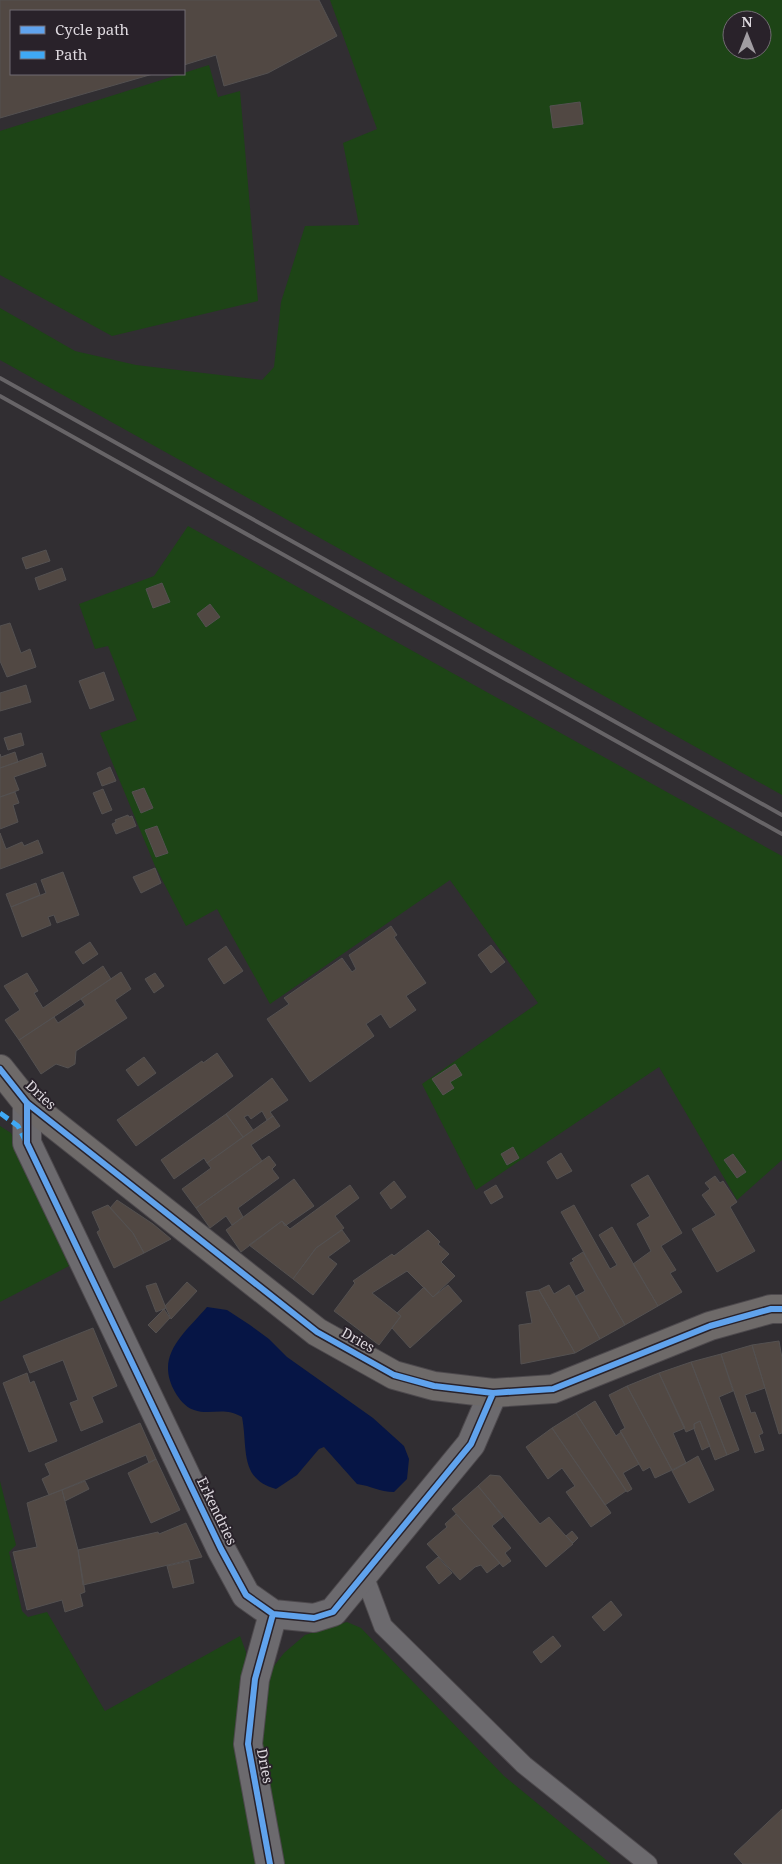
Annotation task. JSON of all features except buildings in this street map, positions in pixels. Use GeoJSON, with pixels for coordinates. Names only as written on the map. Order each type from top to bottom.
{"type":"FeatureCollection","features":[{"type":"Feature","properties":{"kind":"street","name":"Dries"},"geometry":{"type":"LineString","coordinates":[[0,1069],[28,1102],[317,1332],[394,1375],[434,1386],[493,1393],[553,1389],[710,1326],[771,1309],[782,1308]]}},
{"type":"Feature","properties":{"kind":"street","name":"Erkendries"},"geometry":{"type":"LineString","coordinates":[[28,1102],[27,1143],[221,1548],[246,1595],[273,1614],[314,1618],[333,1612],[471,1444],[493,1393]]}},
{"type":"Feature","properties":{"kind":"street","name":"Dries"},"geometry":{"type":"LineString","coordinates":[[270,1864],[248,1744],[255,1679],[273,1614]]}},
{"type":"Feature","properties":{"kind":"lane"},"geometry":{"type":"LineString","coordinates":[[364,1575],[383,1626],[524,1765],[648,1864]]}},
{"type":"Feature","properties":{"kind":"green space"},"geometry":{"type":"Polygon","coordinates":[[[330,0],[782,0],[782,795],[0,360],[0,308],[75,351],[136,365],[262,380],[274,367],[281,302],[305,226],[359,225],[343,143],[377,129],[330,0]]]}},
{"type":"Feature","properties":{"kind":"green space"},"geometry":{"type":"Polygon","coordinates":[[[209,65],[218,97],[240,91],[258,301],[112,336],[0,275],[0,131],[177,75],[185,75],[185,73],[209,65]]]}},
{"type":"Feature","properties":{"kind":"green space"},"geometry":{"type":"Polygon","coordinates":[[[188,526],[782,856],[782,1160],[737,1200],[659,1067],[476,1190],[422,1084],[538,1003],[450,880],[270,1004],[217,909],[186,926],[155,866],[100,733],[137,720],[108,646],[95,649],[79,604],[154,576],[188,526]]]}},
{"type":"Feature","properties":{"kind":"green space"},"geometry":{"type":"Polygon","coordinates":[[[0,1126],[11,1133],[69,1266],[0,1302],[0,1126]]]}},
{"type":"Feature","properties":{"kind":"green space"},"geometry":{"type":"Polygon","coordinates":[[[0,1481],[16,1545],[9,1552],[22,1611],[28,1617],[47,1612],[105,1711],[240,1636],[246,1652],[245,1678],[262,1864],[0,1864],[0,1481]]]}},
{"type":"Feature","properties":{"kind":"green space"},"geometry":{"type":"Polygon","coordinates":[[[347,1622],[361,1628],[504,1776],[611,1864],[281,1864],[258,1735],[271,1670],[284,1653],[305,1635],[347,1622]]]}},
{"type":"Feature","properties":{"kind":"shaded area"},"geometry":{"type":"Polygon","coordinates":[[[207,1307],[227,1310],[250,1325],[269,1339],[287,1357],[373,1418],[404,1446],[409,1459],[407,1479],[394,1492],[357,1484],[324,1447],[319,1449],[297,1475],[276,1489],[256,1478],[247,1461],[242,1417],[229,1412],[200,1412],[191,1409],[178,1397],[169,1379],[168,1367],[175,1345],[207,1307]]]}},
{"type":"Feature","properties":{"kind":"railway"},"geometry":{"type":"LineString","coordinates":[[0,378],[782,815]]}},
{"type":"Feature","properties":{"kind":"railway"},"geometry":{"type":"LineString","coordinates":[[0,396],[782,834]]}},
{"type":"Feature","properties":{"kind":"marked path"},"geometry":{"type":"LineString","coordinates":[[0,1113],[18,1126],[25,1140]]}},
{"type":"Feature","properties":{"kind":"cycle path"},"geometry":{"type":"LineString","coordinates":[[0,1069],[27,1103],[317,1332],[394,1375],[434,1386],[493,1393],[553,1389],[710,1326],[771,1309],[782,1309]]}},
{"type":"Feature","properties":{"kind":"cycle path"},"geometry":{"type":"LineString","coordinates":[[27,1103],[27,1143],[221,1549],[246,1595],[273,1614],[314,1618],[333,1612],[471,1444],[493,1393]]}},
{"type":"Feature","properties":{"kind":"cycle path"},"geometry":{"type":"LineString","coordinates":[[270,1864],[248,1744],[255,1679],[273,1614]]}}]}
